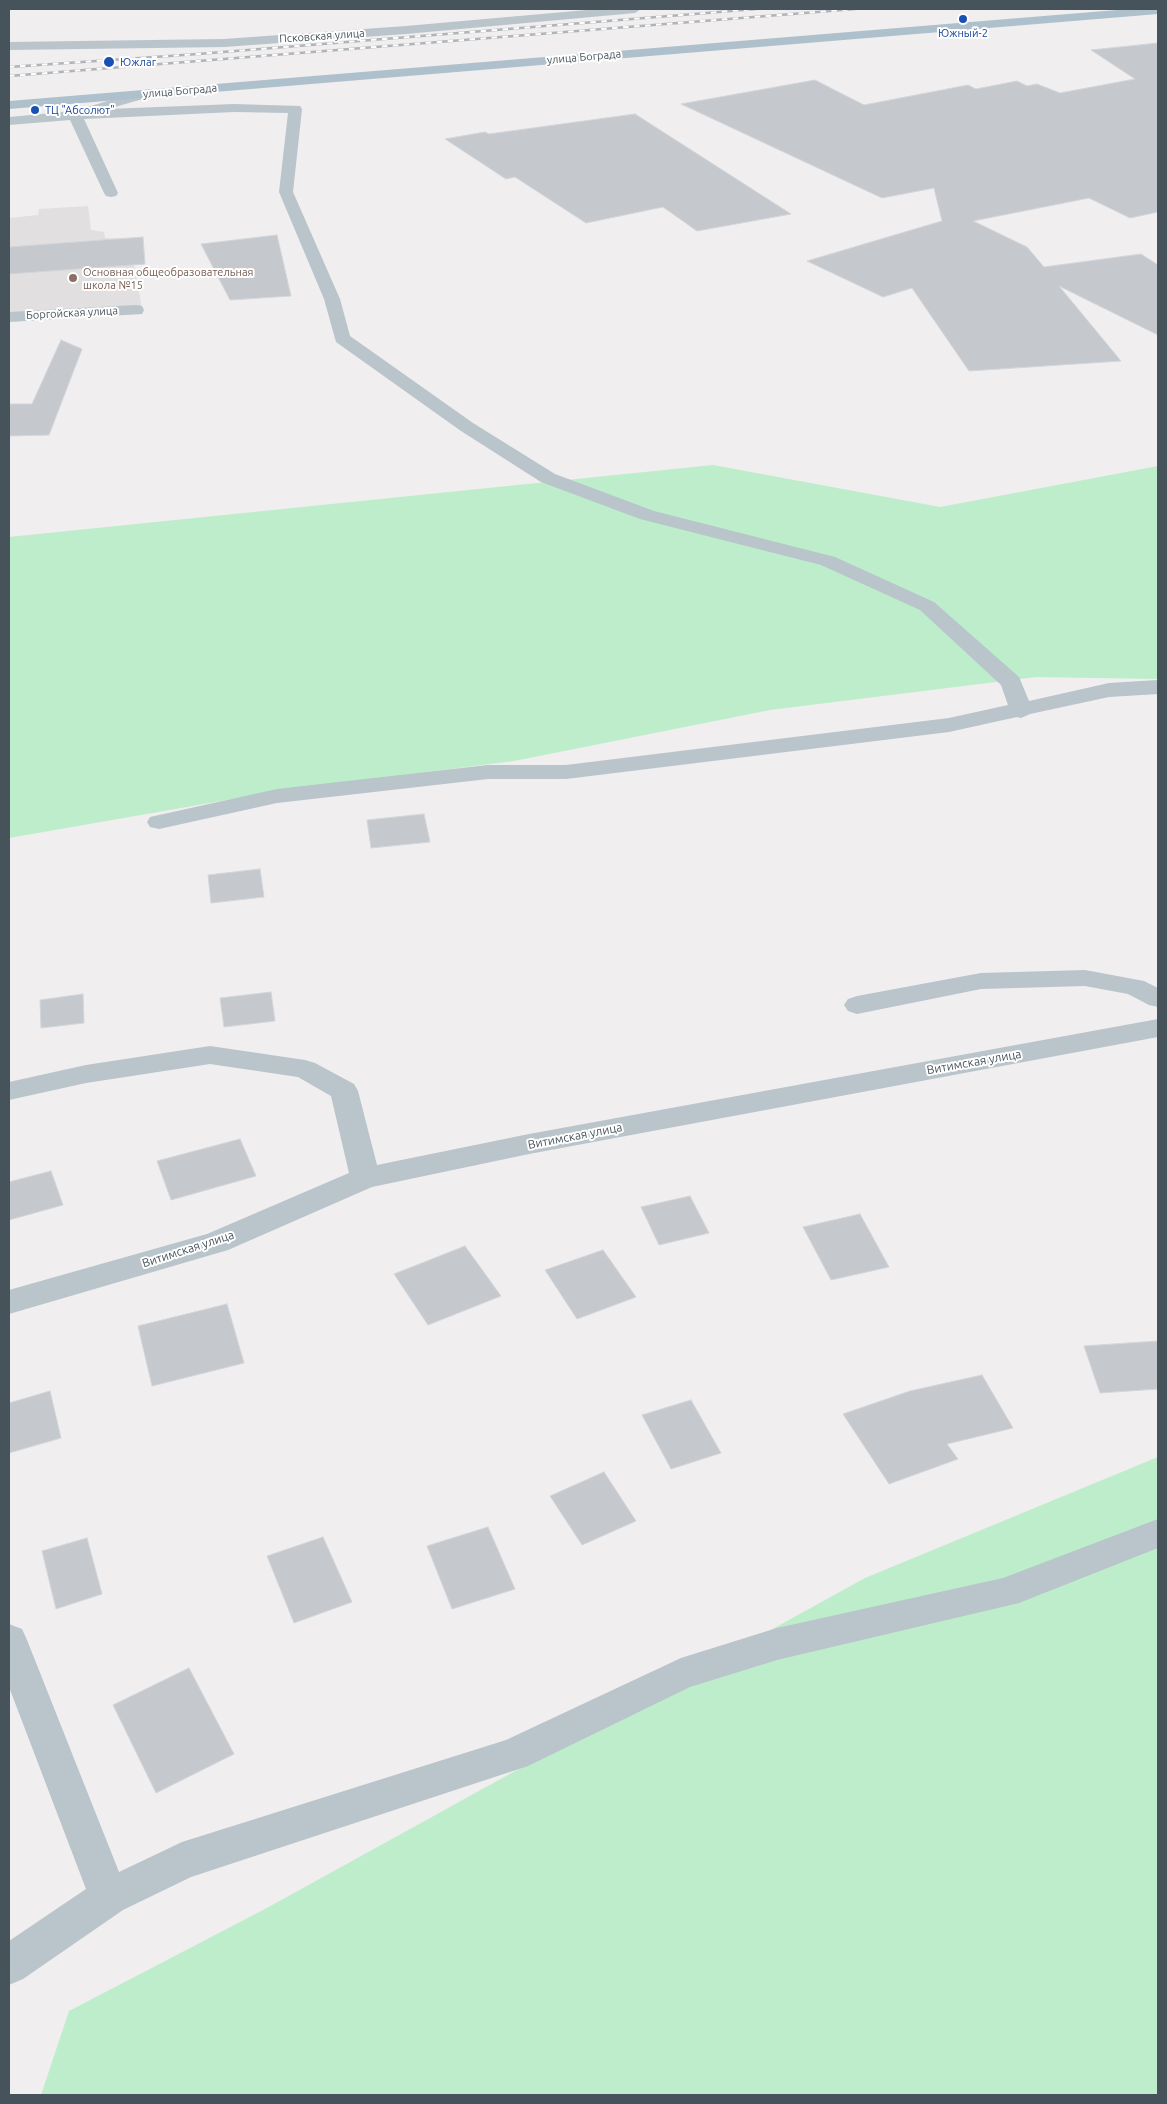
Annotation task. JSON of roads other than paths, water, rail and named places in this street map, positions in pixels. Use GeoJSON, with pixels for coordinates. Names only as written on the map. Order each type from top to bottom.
{"type":"FeatureCollection","features":[{"type":"Feature","properties":{"kind":"main road","name":"улица Бограда"},"geometry":{"type":"LineString","coordinates":[[9,104],[1125,11],[1158,10]]}},
{"type":"Feature","properties":{"kind":"street","name":"Псковская улица"},"geometry":{"type":"LineString","coordinates":[[9,46],[224,43],[406,30],[635,9]]}},
{"type":"Feature","properties":{"kind":"street"},"geometry":{"type":"LineString","coordinates":[[74,116],[148,93]]}},
{"type":"Feature","properties":{"kind":"street"},"geometry":{"type":"LineString","coordinates":[[9,121],[234,108],[295,109],[286,192],[332,299],[342,338],[467,427],[548,478],[647,515],[828,560],[927,606],[1011,682],[1021,711]]}},
{"type":"Feature","properties":{"kind":"street"},"geometry":{"type":"LineString","coordinates":[[74,116],[111,193]]}},
{"type":"Feature","properties":{"kind":"street","name":"Боргойская улица"},"geometry":{"type":"LineString","coordinates":[[9,317],[136,310]]}},
{"type":"Feature","properties":{"kind":"street"},"geometry":{"type":"LineString","coordinates":[[159,822],[277,796],[488,772],[576,771],[949,725],[1021,711],[1109,690],[1158,687]]}},
{"type":"Feature","properties":{"kind":"street"},"geometry":{"type":"LineString","coordinates":[[857,1005],[981,981],[1085,978],[1135,987],[1158,999]]}},
{"type":"Feature","properties":{"kind":"street","name":"Витимская улица"},"geometry":{"type":"LineString","coordinates":[[9,1302],[217,1242],[365,1178],[539,1142],[1158,1028]]}},
{"type":"Feature","properties":{"kind":"street"},"geometry":{"type":"LineString","coordinates":[[9,1091],[86,1074],[210,1055],[305,1069],[344,1091],[365,1178]]}},
{"type":"Feature","properties":{"kind":"street"},"geometry":{"type":"LineString","coordinates":[[9,1965],[109,1897],[182,1861],[514,1754],[681,1674],[777,1644],[1006,1592],[1158,1533]]}},
{"type":"Feature","properties":{"kind":"street"},"geometry":{"type":"LineString","coordinates":[[9,1640],[109,1897]]}},
{"type":"Feature","properties":{"kind":"railway"},"geometry":{"type":"LineString","coordinates":[[9,67],[198,54],[756,9]]}},
{"type":"Feature","properties":{"kind":"railway"},"geometry":{"type":"LineString","coordinates":[[9,76],[855,9]]}},
{"type":"Feature","properties":{"kind":"place","name":"Южный-2"},"geometry":{"type":"Point","coordinates":[963,19]}},
{"type":"Feature","properties":{"kind":"place","name":"Южлаг"},"geometry":{"type":"Point","coordinates":[109,62]}},
{"type":"Feature","properties":{"kind":"place","name":"ТЦ \"Абсолют\""},"geometry":{"type":"Point","coordinates":[35,110]}},
{"type":"Feature","properties":{"kind":"place","name":"Основная общеобразовательная школа №15"},"geometry":{"type":"Point","coordinates":[73,278]}}]}
